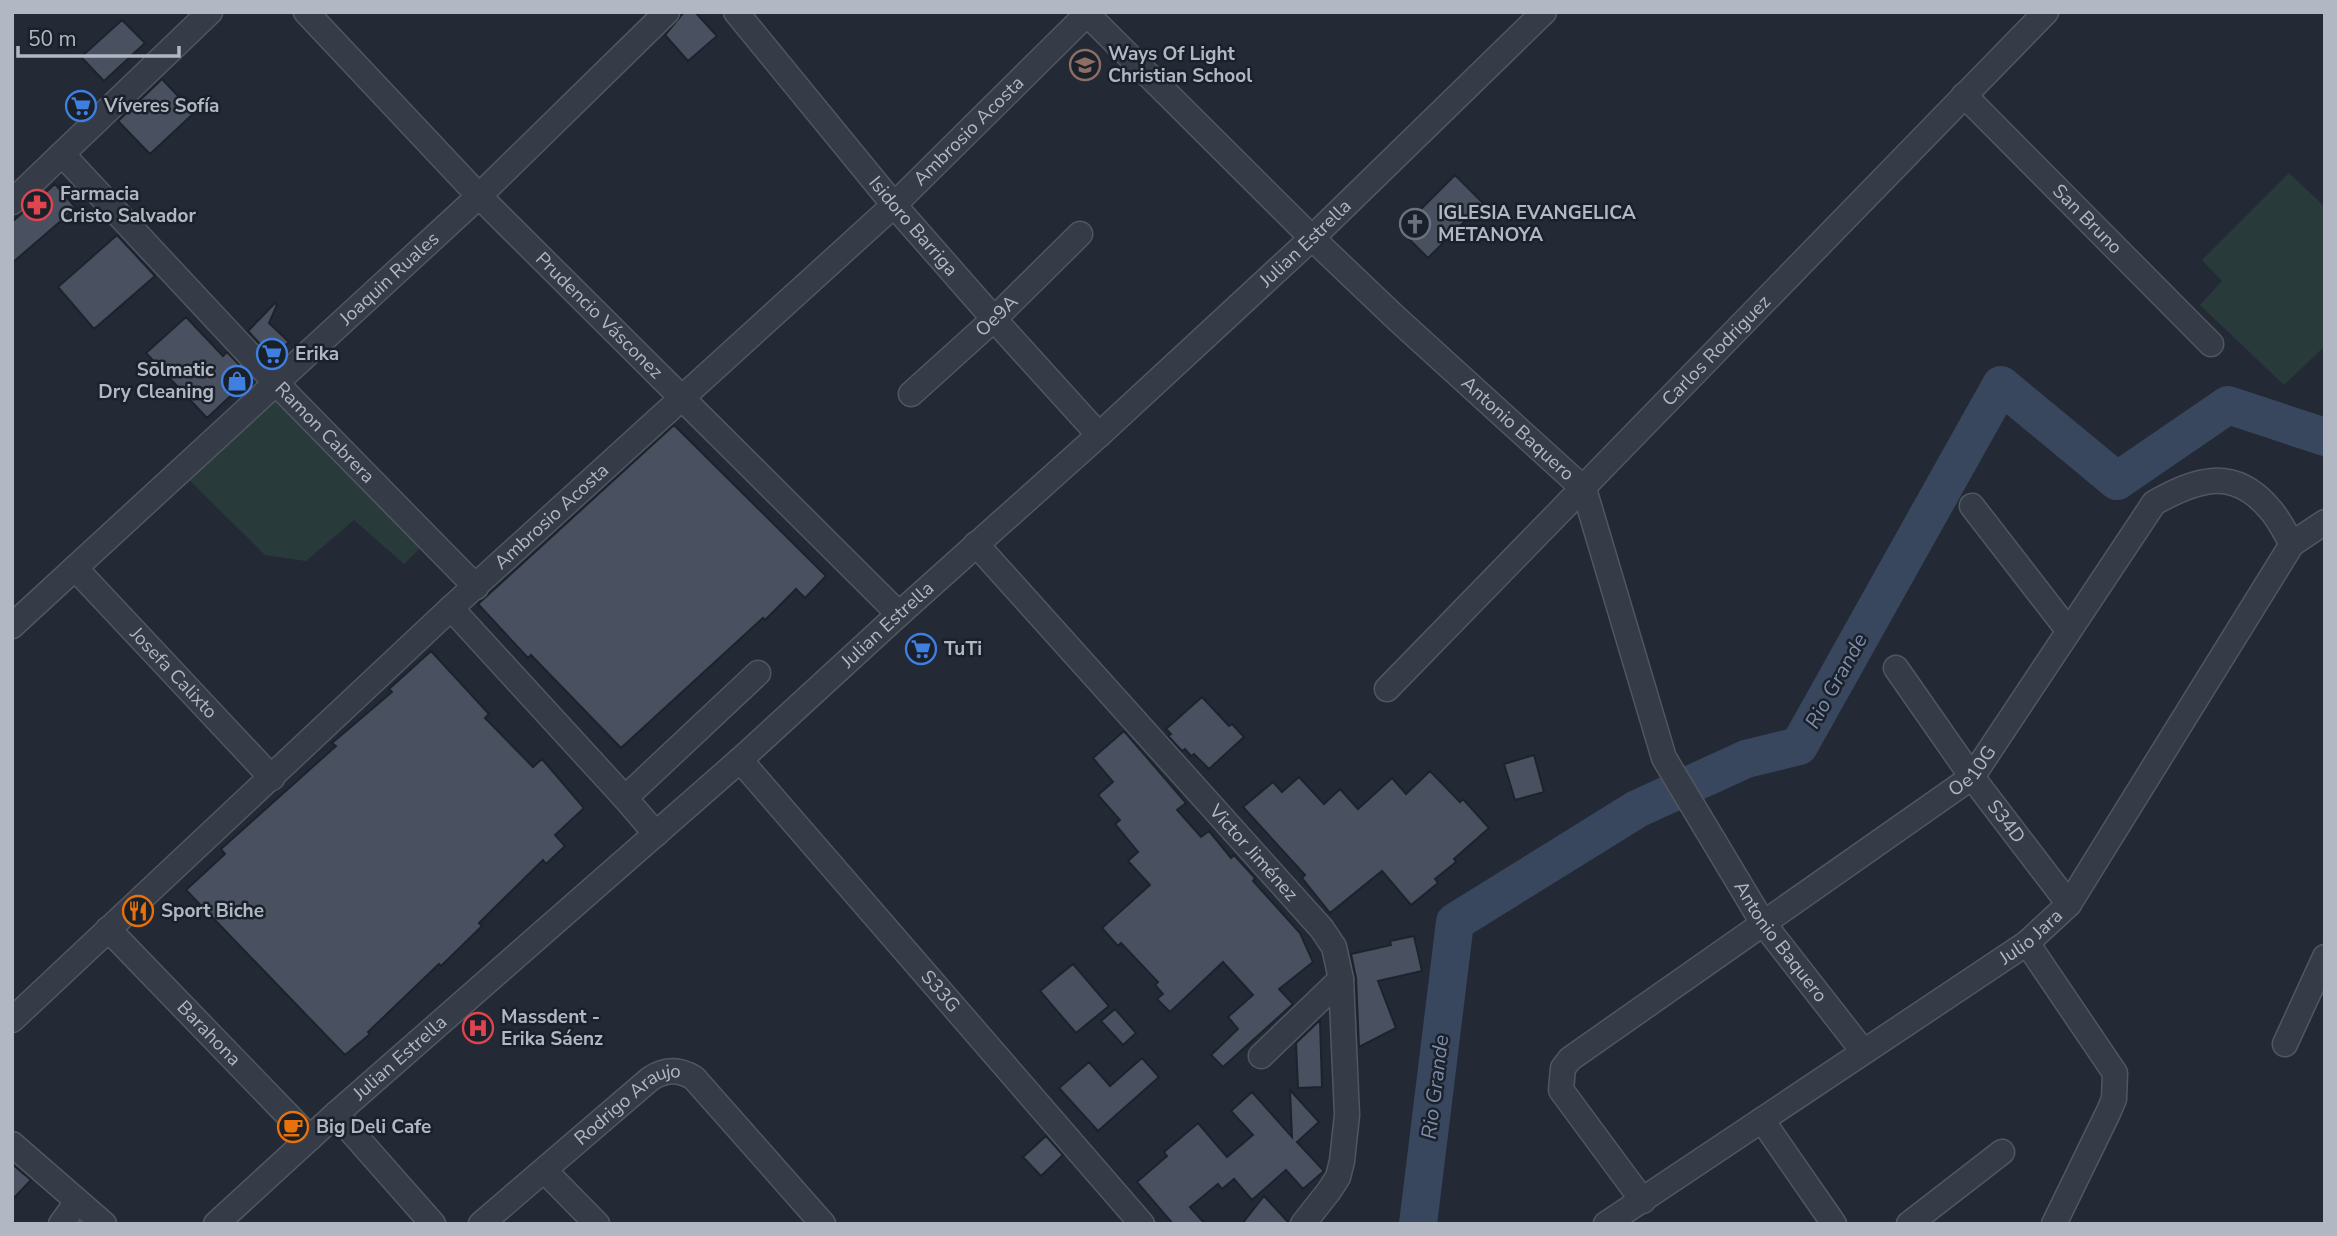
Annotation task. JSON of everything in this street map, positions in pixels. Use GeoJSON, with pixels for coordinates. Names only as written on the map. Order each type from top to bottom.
{"type":"FeatureCollection","features":[{"type":"Feature","properties":{"kind":"street"},"geometry":{"type":"LineString","coordinates":[[14,197],[210,12]]}},
{"type":"Feature","properties":{"kind":"street","name":"Prudencio Vásconez"},"geometry":{"type":"LineString","coordinates":[[306,12],[479,197],[899,614]]}},
{"type":"Feature","properties":{"kind":"street","name":"Joaquin Ruales"},"geometry":{"type":"LineString","coordinates":[[12,626],[479,197],[667,12]]}},
{"type":"Feature","properties":{"kind":"street","name":"Isidoro Barriga"},"geometry":{"type":"LineString","coordinates":[[736,12],[894,205],[1099,435]]}},
{"type":"Feature","properties":{"kind":"street","name":"Julian Estrella"},"geometry":{"type":"LineString","coordinates":[[216,1224],[337,1114],[740,761],[1099,435],[1312,238],[1544,12]]}},
{"type":"Feature","properties":{"kind":"street","name":"Carlos Rodriguez"},"geometry":{"type":"LineString","coordinates":[[1387,689],[2046,12]]}},
{"type":"Feature","properties":{"kind":"street","name":"Ambrosio Acosta"},"geometry":{"type":"LineString","coordinates":[[12,1020],[451,608],[894,205],[1088,13]]}},
{"type":"Feature","properties":{"kind":"street","name":"Antonio Baquero"},"geometry":{"type":"LineString","coordinates":[[1088,13],[1312,238],[1584,489],[1664,758],[1763,923],[1863,1051]]}},
{"type":"Feature","properties":{"kind":"street","name":"San Bruno"},"geometry":{"type":"LineString","coordinates":[[1964,95],[2211,344]]}},
{"type":"Feature","properties":{"kind":"street","name":"Ramon Cabrera"},"geometry":{"type":"LineString","coordinates":[[62,154],[275,382],[476,587]]}},
{"type":"Feature","properties":{"kind":"street","name":"Oe9A"},"geometry":{"type":"LineString","coordinates":[[911,394],[994,319],[1080,234]]}},
{"type":"Feature","properties":{"kind":"street","name":"Oe10G"},"geometry":{"type":"LineString","coordinates":[[1643,1200],[1560,1090],[1563,1068],[1570,1059],[1972,777],[2154,503],[2179,489],[2208,479],[2230,483],[2253,492],[2270,508],[2292,544]]}},
{"type":"Feature","properties":{"kind":"street"},"geometry":{"type":"LineString","coordinates":[[1972,506],[2068,630]]}},
{"type":"Feature","properties":{"kind":"street","name":"Julio Jara"},"geometry":{"type":"LineString","coordinates":[[1606,1224],[2027,943],[2069,904],[2292,544],[2325,522]]}},
{"type":"Feature","properties":{"kind":"street","name":"Victor Jiménez"},"geometry":{"type":"LineString","coordinates":[[976,544],[1322,929],[1334,947],[1341,979],[1346,1115],[1342,1161],[1338,1177],[1303,1224]]}},
{"type":"Feature","properties":{"kind":"street","name":"Josefa Calixto"},"geometry":{"type":"LineString","coordinates":[[75,568],[272,778]]}},
{"type":"Feature","properties":{"kind":"street"},"geometry":{"type":"LineString","coordinates":[[451,608],[656,834]]}},
{"type":"Feature","properties":{"kind":"street","name":"S34D"},"geometry":{"type":"LineString","coordinates":[[1896,668],[1972,777],[2069,904]]}},
{"type":"Feature","properties":{"kind":"street"},"geometry":{"type":"LineString","coordinates":[[625,799],[758,673]]}},
{"type":"Feature","properties":{"kind":"street","name":"S33G"},"geometry":{"type":"LineString","coordinates":[[740,761],[1142,1224]]}},
{"type":"Feature","properties":{"kind":"street","name":"Barahona"},"geometry":{"type":"LineString","coordinates":[[108,929],[310,1138]]}},
{"type":"Feature","properties":{"kind":"street"},"geometry":{"type":"LineString","coordinates":[[2027,943],[2115,1073],[2116,1084],[2108,1113],[2054,1224]]}},
{"type":"Feature","properties":{"kind":"street"},"geometry":{"type":"LineString","coordinates":[[2285,1044],[2325,957]]}},
{"type":"Feature","properties":{"kind":"street"},"geometry":{"type":"LineString","coordinates":[[1261,1056],[1341,979]]}},
{"type":"Feature","properties":{"kind":"street","name":"Rodrigo Araujo"},"geometry":{"type":"LineString","coordinates":[[481,1224],[649,1079],[658,1073],[677,1071],[694,1078],[823,1224]]}},
{"type":"Feature","properties":{"kind":"street"},"geometry":{"type":"LineString","coordinates":[[337,1114],[433,1224]]}},
{"type":"Feature","properties":{"kind":"street"},"geometry":{"type":"LineString","coordinates":[[1762,1120],[1834,1224]]}},
{"type":"Feature","properties":{"kind":"street"},"geometry":{"type":"LineString","coordinates":[[12,1144],[104,1224]]}},
{"type":"Feature","properties":{"kind":"street"},"geometry":{"type":"LineString","coordinates":[[1909,1224],[2002,1153]]}},
{"type":"Feature","properties":{"kind":"street"},"geometry":{"type":"LineString","coordinates":[[545,1171],[597,1224]]}},
{"type":"Feature","properties":{"kind":"street"},"geometry":{"type":"LineString","coordinates":[[61,1224],[77,1202]]}},
{"type":"Feature","properties":{"kind":"shaded area"},"geometry":{"type":"Polygon","coordinates":[[[2289,173],[2325,207],[2325,346],[2284,385],[2200,305],[2222,281],[2202,260],[2289,173]]]}},
{"type":"Feature","properties":{"kind":"shaded area"},"geometry":{"type":"Polygon","coordinates":[[[258,383],[423,545],[404,564],[354,520],[306,561],[265,555],[172,463],[258,383]]]}},
{"type":"Feature","properties":{"kind":"building"},"geometry":{"type":"Polygon","coordinates":[[[684,12],[695,12],[717,36],[688,61],[665,35],[684,12]]]}},
{"type":"Feature","properties":{"kind":"building"},"geometry":{"type":"Polygon","coordinates":[[[122,20],[145,43],[104,81],[81,57],[122,20]]]}},
{"type":"Feature","properties":{"kind":"building"},"geometry":{"type":"Polygon","coordinates":[[[162,79],[194,113],[150,154],[118,121],[162,79]]]}},
{"type":"Feature","properties":{"kind":"building"},"geometry":{"type":"Polygon","coordinates":[[[1455,175],[1483,203],[1428,258],[1400,230],[1455,175]]]}},
{"type":"Feature","properties":{"kind":"building"},"geometry":{"type":"Polygon","coordinates":[[[55,184],[76,208],[12,263],[12,222],[55,184]]]}},
{"type":"Feature","properties":{"kind":"building"},"geometry":{"type":"Polygon","coordinates":[[[117,235],[155,276],[94,329],[58,287],[117,235]]]}},
{"type":"Feature","properties":{"kind":"building"},"geometry":{"type":"Polygon","coordinates":[[[275,303],[277,305],[269,323],[289,342],[273,358],[248,331],[275,303]]]}},
{"type":"Feature","properties":{"kind":"building"},"geometry":{"type":"Polygon","coordinates":[[[186,317],[223,356],[227,352],[246,372],[238,389],[207,418],[146,353],[186,317]]]}},
{"type":"Feature","properties":{"kind":"building"},"geometry":{"type":"Polygon","coordinates":[[[674,425],[826,576],[805,598],[796,589],[621,748],[531,655],[528,658],[478,604],[674,425]]]}},
{"type":"Feature","properties":{"kind":"building"},"geometry":{"type":"Polygon","coordinates":[[[431,651],[489,714],[485,718],[533,767],[542,759],[584,808],[555,835],[565,846],[546,864],[543,860],[479,923],[482,926],[345,1055],[186,890],[225,854],[221,849],[336,746],[332,743],[392,692],[389,689],[431,651]]]}},
{"type":"Feature","properties":{"kind":"building"},"geometry":{"type":"Polygon","coordinates":[[[1202,697],[1229,726],[1232,724],[1244,737],[1209,769],[1194,754],[1191,756],[1185,749],[1182,751],[1168,736],[1171,734],[1166,729],[1202,697]]]}},
{"type":"Feature","properties":{"kind":"building"},"geometry":{"type":"Polygon","coordinates":[[[1124,731],[1186,803],[1177,810],[1201,837],[1209,831],[1231,858],[1234,855],[1255,878],[1253,881],[1300,933],[1313,962],[1279,989],[1293,1004],[1223,1067],[1211,1055],[1238,1029],[1228,1017],[1253,995],[1223,962],[1170,1012],[1157,999],[1163,994],[1155,985],[1158,982],[1121,943],[1118,946],[1102,928],[1150,885],[1128,861],[1138,852],[1115,824],[1120,820],[1098,795],[1113,782],[1093,758],[1124,731]]]}},
{"type":"Feature","properties":{"kind":"building"},"geometry":{"type":"Polygon","coordinates":[[[1534,755],[1544,792],[1515,800],[1504,764],[1534,755]]]}},
{"type":"Feature","properties":{"kind":"building"},"geometry":{"type":"Polygon","coordinates":[[[1430,771],[1460,802],[1463,799],[1489,828],[1435,879],[1438,883],[1411,905],[1382,871],[1330,913],[1302,878],[1305,875],[1243,807],[1273,782],[1282,792],[1299,777],[1324,804],[1340,789],[1358,809],[1392,778],[1406,794],[1430,771]]]}},
{"type":"Feature","properties":{"kind":"building"},"geometry":{"type":"Polygon","coordinates":[[[1414,936],[1422,971],[1378,981],[1396,1028],[1359,1047],[1356,978],[1351,954],[1391,945],[1390,941],[1414,936]]]}},
{"type":"Feature","properties":{"kind":"building"},"geometry":{"type":"Polygon","coordinates":[[[1073,964],[1109,1006],[1076,1033],[1040,991],[1073,964]]]}},
{"type":"Feature","properties":{"kind":"building"},"geometry":{"type":"Polygon","coordinates":[[[1115,1009],[1136,1033],[1123,1045],[1101,1021],[1115,1009]]]}},
{"type":"Feature","properties":{"kind":"building"},"geometry":{"type":"Polygon","coordinates":[[[1320,1020],[1322,1087],[1298,1088],[1296,1043],[1320,1020]]]}},
{"type":"Feature","properties":{"kind":"building"},"geometry":{"type":"Polygon","coordinates":[[[1142,1058],[1159,1077],[1098,1131],[1059,1088],[1089,1062],[1110,1086],[1142,1058]]]}},
{"type":"Feature","properties":{"kind":"building"},"geometry":{"type":"Polygon","coordinates":[[[1290,1090],[1319,1122],[1297,1142],[1324,1171],[1303,1189],[1286,1170],[1252,1200],[1234,1179],[1222,1189],[1218,1184],[1190,1207],[1205,1224],[1173,1224],[1137,1182],[1167,1156],[1164,1152],[1198,1123],[1227,1157],[1253,1135],[1231,1111],[1252,1092],[1292,1137],[1290,1090]]]}},
{"type":"Feature","properties":{"kind":"building"},"geometry":{"type":"Polygon","coordinates":[[[1046,1136],[1063,1155],[1041,1176],[1023,1157],[1046,1136]]]}},
{"type":"Feature","properties":{"kind":"building"},"geometry":{"type":"Polygon","coordinates":[[[12,1164],[31,1180],[12,1200],[12,1164]]]}},
{"type":"Feature","properties":{"kind":"building"},"geometry":{"type":"Polygon","coordinates":[[[1264,1196],[1288,1222],[1288,1224],[1242,1224],[1264,1196]]]}},
{"type":"Feature","properties":{"kind":"waterway","name":"Rio Grande"},"geometry":{"type":"LineString","coordinates":[[1418,1224],[1455,922],[1637,809],[1746,759],[1799,746],[2001,385],[2117,481],[2228,405],[2325,437]]}},
{"type":"Feature","properties":{"kind":"place","name":"Ways Of Light Christian School"},"geometry":{"type":"Point","coordinates":[1085,65]}},
{"type":"Feature","properties":{"kind":"place","name":"Víveres Sofía"},"geometry":{"type":"Point","coordinates":[81,106]}},
{"type":"Feature","properties":{"kind":"place","name":"Farmacia Cristo Salvador"},"geometry":{"type":"Point","coordinates":[37,205]}},
{"type":"Feature","properties":{"kind":"place","name":"IGLESIA EVANGELICA METANOYA"},"geometry":{"type":"Point","coordinates":[1415,224]}},
{"type":"Feature","properties":{"kind":"place","name":"Erika"},"geometry":{"type":"Point","coordinates":[272,354]}},
{"type":"Feature","properties":{"kind":"place","name":"Sōlmatic Dry Cleaning"},"geometry":{"type":"Point","coordinates":[237,381]}},
{"type":"Feature","properties":{"kind":"place","name":"TuTi"},"geometry":{"type":"Point","coordinates":[921,649]}},
{"type":"Feature","properties":{"kind":"place","name":"Sport Biche"},"geometry":{"type":"Point","coordinates":[138,911]}},
{"type":"Feature","properties":{"kind":"place","name":"Massdent - Erika Sáenz"},"geometry":{"type":"Point","coordinates":[478,1028]}},
{"type":"Feature","properties":{"kind":"place","name":"Big Deli Cafe"},"geometry":{"type":"Point","coordinates":[293,1127]}}]}
